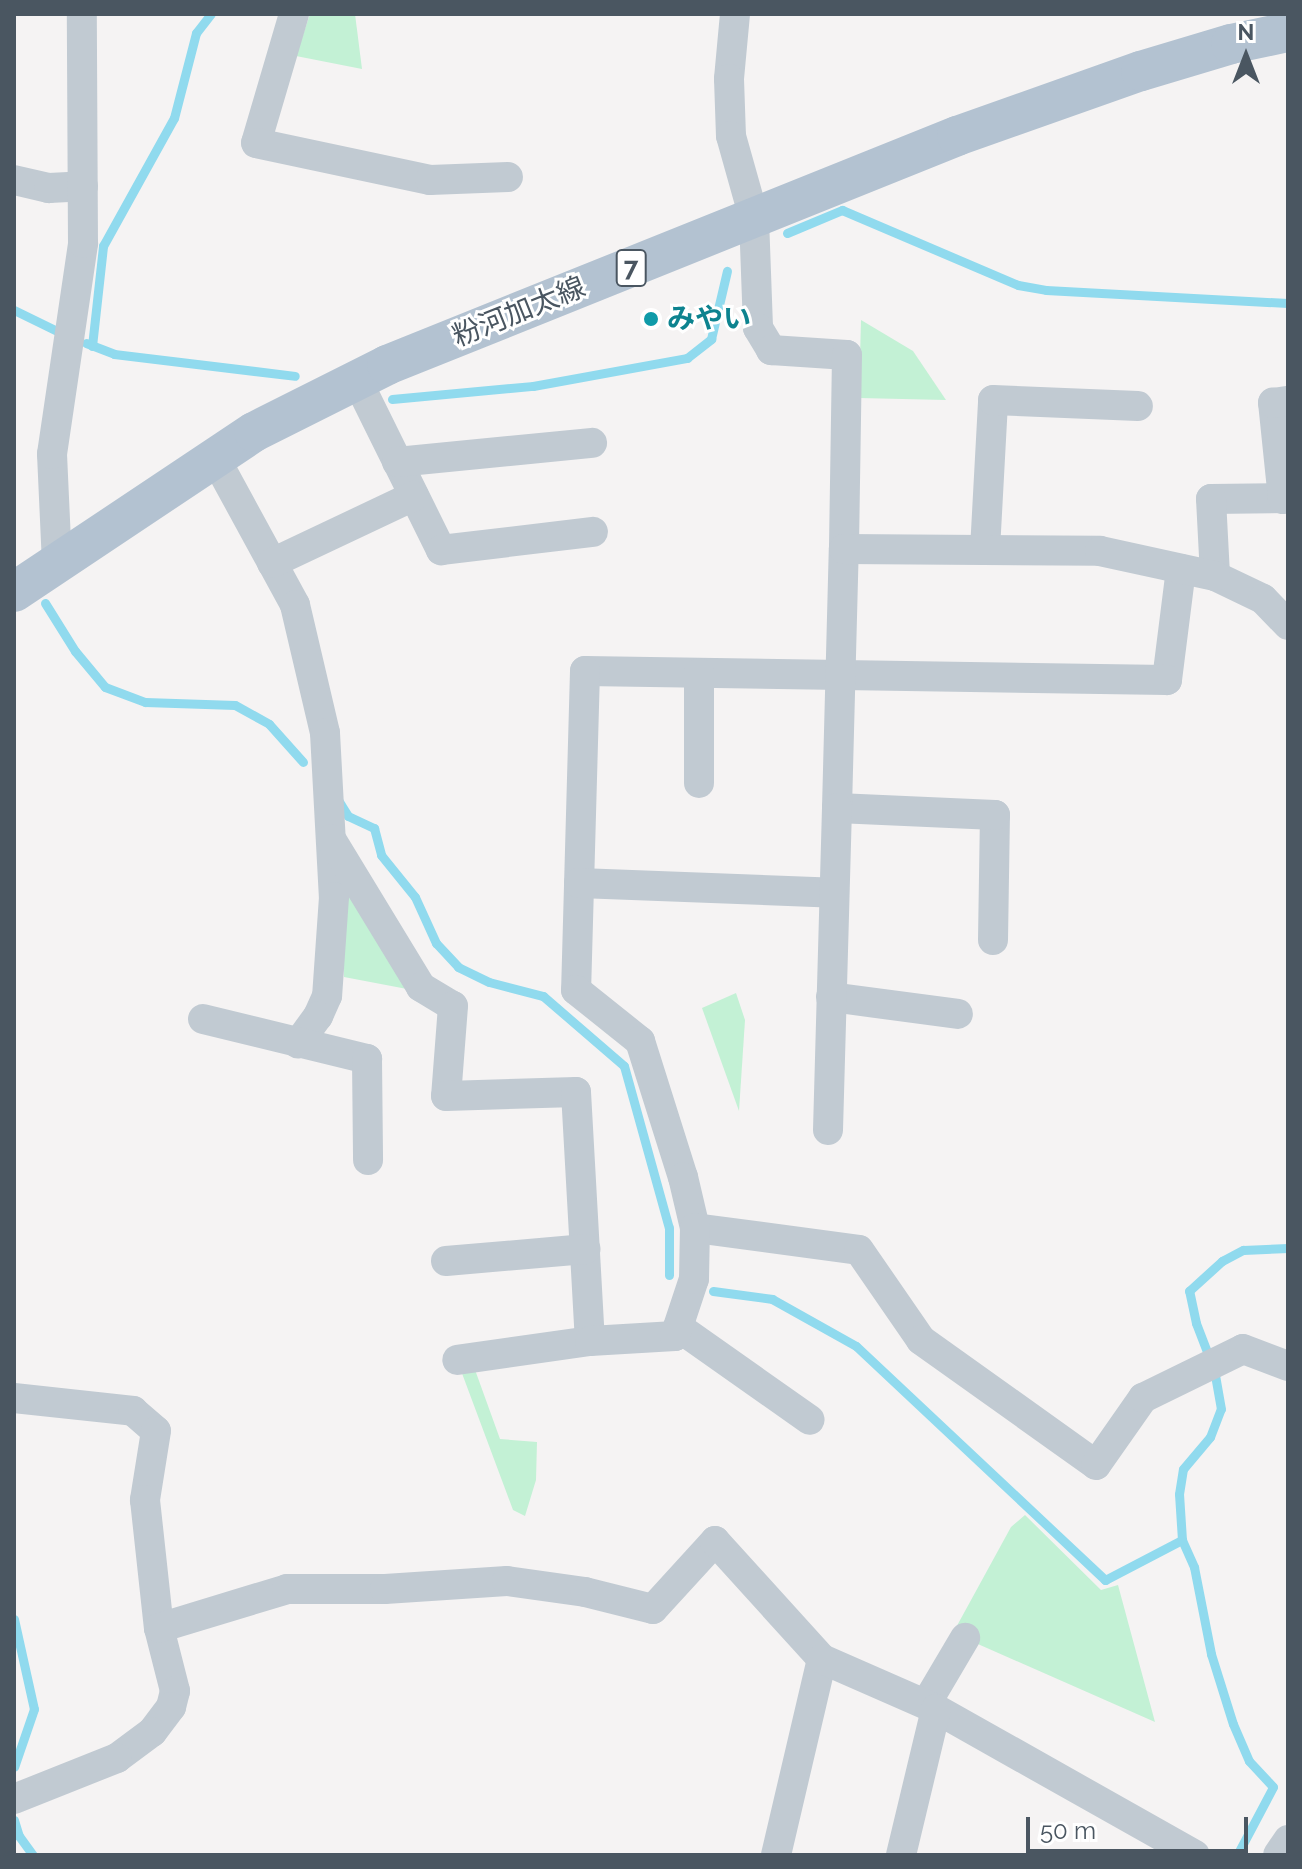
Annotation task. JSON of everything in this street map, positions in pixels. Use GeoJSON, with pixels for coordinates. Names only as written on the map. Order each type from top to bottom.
{"type":"FeatureCollection","features":[{"type":"Feature","properties":{"kind":"main road","name":"粉河加太線"},"geometry":{"type":"LineString","coordinates":[[14,592],[254,432],[357,380],[957,136],[1141,71],[1231,44],[1288,32]]}},
{"type":"Feature","properties":{"kind":"street"},"geometry":{"type":"LineString","coordinates":[[57,564],[52,454],[83,243],[82,14]]}},
{"type":"Feature","properties":{"kind":"street"},"geometry":{"type":"LineString","coordinates":[[294,14],[256,143],[430,180],[508,177]]}},
{"type":"Feature","properties":{"kind":"street"},"geometry":{"type":"LineString","coordinates":[[735,14],[729,79],[731,136],[754,218],[758,328],[771,350],[847,355],[828,1130]]}},
{"type":"Feature","properties":{"kind":"street"},"geometry":{"type":"LineString","coordinates":[[14,180],[49,188],[83,186]]}},
{"type":"Feature","properties":{"kind":"street"},"geometry":{"type":"LineString","coordinates":[[357,380],[441,550],[593,532]]}},
{"type":"Feature","properties":{"kind":"street"},"geometry":{"type":"LineString","coordinates":[[985,550],[993,400],[1138,406]]}},
{"type":"Feature","properties":{"kind":"street"},"geometry":{"type":"LineString","coordinates":[[1215,576],[1211,499],[1286,498],[1273,403],[1288,401]]}},
{"type":"Feature","properties":{"kind":"street"},"geometry":{"type":"LineString","coordinates":[[397,462],[592,443]]}},
{"type":"Feature","properties":{"kind":"street"},"geometry":{"type":"LineString","coordinates":[[215,458],[295,605],[325,733],[334,897],[327,996],[318,1016],[298,1044]]}},
{"type":"Feature","properties":{"kind":"street"},"geometry":{"type":"LineString","coordinates":[[272,563],[414,496]]}},
{"type":"Feature","properties":{"kind":"street"},"geometry":{"type":"LineString","coordinates":[[844,549],[1100,551],[1215,576],[1263,599],[1288,625]]}},
{"type":"Feature","properties":{"kind":"street"},"geometry":{"type":"LineString","coordinates":[[457,1360],[590,1341],[675,1336],[694,1279],[695,1228],[683,1177],[640,1041],[576,990],[585,671],[1167,680],[1181,569]]}},
{"type":"Feature","properties":{"kind":"street"},"geometry":{"type":"LineString","coordinates":[[699,673],[699,783]]}},
{"type":"Feature","properties":{"kind":"street"},"geometry":{"type":"LineString","coordinates":[[837,808],[995,815],[993,940]]}},
{"type":"Feature","properties":{"kind":"street"},"geometry":{"type":"LineString","coordinates":[[331,839],[421,987],[453,1006],[446,1096],[576,1092],[590,1341]]}},
{"type":"Feature","properties":{"kind":"street"},"geometry":{"type":"LineString","coordinates":[[579,883],[834,893]]}},
{"type":"Feature","properties":{"kind":"street"},"geometry":{"type":"LineString","coordinates":[[831,997],[958,1014]]}},
{"type":"Feature","properties":{"kind":"street"},"geometry":{"type":"LineString","coordinates":[[203,1019],[367,1059],[368,1160]]}},
{"type":"Feature","properties":{"kind":"street"},"geometry":{"type":"LineString","coordinates":[[695,1228],[859,1250],[921,1340],[1096,1465],[1143,1398],[1243,1349],[1288,1366]]}},
{"type":"Feature","properties":{"kind":"street"},"geometry":{"type":"LineString","coordinates":[[446,1261],[585,1249]]}},
{"type":"Feature","properties":{"kind":"street"},"geometry":{"type":"LineString","coordinates":[[678,1327],[810,1420]]}},
{"type":"Feature","properties":{"kind":"street"},"geometry":{"type":"LineString","coordinates":[[14,1398],[133,1411],[156,1431],[145,1500],[159,1628],[175,1691],[171,1707],[152,1732],[117,1758],[14,1799]]}},
{"type":"Feature","properties":{"kind":"street"},"geometry":{"type":"LineString","coordinates":[[159,1628],[287,1589],[385,1589],[507,1581],[585,1592],[653,1609],[715,1541],[822,1659],[931,1706],[1152,1845],[1195,1855]]}},
{"type":"Feature","properties":{"kind":"street"},"geometry":{"type":"LineString","coordinates":[[901,1855],[931,1706],[965,1638]]}},
{"type":"Feature","properties":{"kind":"street"},"geometry":{"type":"LineString","coordinates":[[776,1855],[822,1659]]}},
{"type":"Feature","properties":{"kind":"street"},"geometry":{"type":"LineString","coordinates":[[1278,1855],[1288,1840]]}},
{"type":"Feature","properties":{"kind":"green space"},"geometry":{"type":"Polygon","coordinates":[[[310,14],[355,14],[362,69],[296,56],[310,14]]]}},
{"type":"Feature","properties":{"kind":"green space"},"geometry":{"type":"Polygon","coordinates":[[[861,320],[913,351],[946,400],[859,398],[861,320]]]}},
{"type":"Feature","properties":{"kind":"green space"},"geometry":{"type":"Polygon","coordinates":[[[342,882],[407,989],[344,977],[342,882]]]}},
{"type":"Feature","properties":{"kind":"green space"},"geometry":{"type":"Polygon","coordinates":[[[736,993],[745,1020],[739,1111],[702,1008],[736,993]]]}},
{"type":"Feature","properties":{"kind":"green space"},"geometry":{"type":"Polygon","coordinates":[[[474,1367],[500,1439],[537,1442],[536,1480],[525,1516],[513,1510],[460,1368],[474,1367]]]}},
{"type":"Feature","properties":{"kind":"green space"},"geometry":{"type":"Polygon","coordinates":[[[1025,1515],[1101,1590],[1118,1585],[1155,1722],[953,1633],[1011,1527],[1025,1515]]]}},
{"type":"Feature","properties":{"kind":"waterway"},"geometry":{"type":"LineString","coordinates":[[92,346],[103,246],[174,118],[196,33],[211,14]]}},
{"type":"Feature","properties":{"kind":"waterway"},"geometry":{"type":"LineString","coordinates":[[787,233],[842,210],[1018,285],[1046,290],[1288,303]]}},
{"type":"Feature","properties":{"kind":"waterway"},"geometry":{"type":"LineString","coordinates":[[392,399],[533,386],[687,358],[711,339],[727,271]]}},
{"type":"Feature","properties":{"kind":"waterway"},"geometry":{"type":"LineString","coordinates":[[14,310],[65,335]]}},
{"type":"Feature","properties":{"kind":"waterway"},"geometry":{"type":"LineString","coordinates":[[86,343],[114,354],[295,376]]}},
{"type":"Feature","properties":{"kind":"waterway"},"geometry":{"type":"LineString","coordinates":[[45,603],[75,651],[105,687],[145,702],[235,705],[269,724],[303,762]]}},
{"type":"Feature","properties":{"kind":"waterway"},"geometry":{"type":"LineString","coordinates":[[338,800],[348,816],[374,828],[381,855],[415,897],[436,943],[458,967],[489,982],[543,996],[624,1066],[669,1228],[669,1275]]}},
{"type":"Feature","properties":{"kind":"waterway"},"geometry":{"type":"LineString","coordinates":[[1182,1540],[1179,1494],[1183,1469],[1210,1437],[1221,1409],[1214,1370],[1196,1323],[1189,1291],[1222,1261],[1243,1250],[1288,1248]]}},
{"type":"Feature","properties":{"kind":"waterway"},"geometry":{"type":"LineString","coordinates":[[713,1291],[772,1299],[856,1346],[1105,1580],[1182,1540],[1194,1567],[1211,1654],[1233,1724],[1249,1761],[1273,1787],[1237,1855]]}},
{"type":"Feature","properties":{"kind":"waterway"},"geometry":{"type":"LineString","coordinates":[[14,1619],[34,1709],[14,1767]]}},
{"type":"Feature","properties":{"kind":"waterway"},"geometry":{"type":"LineString","coordinates":[[14,1820],[19,1836],[33,1855]]}},
{"type":"Feature","properties":{"kind":"place","name":"みやい"},"geometry":{"type":"Point","coordinates":[651,319]}}]}
